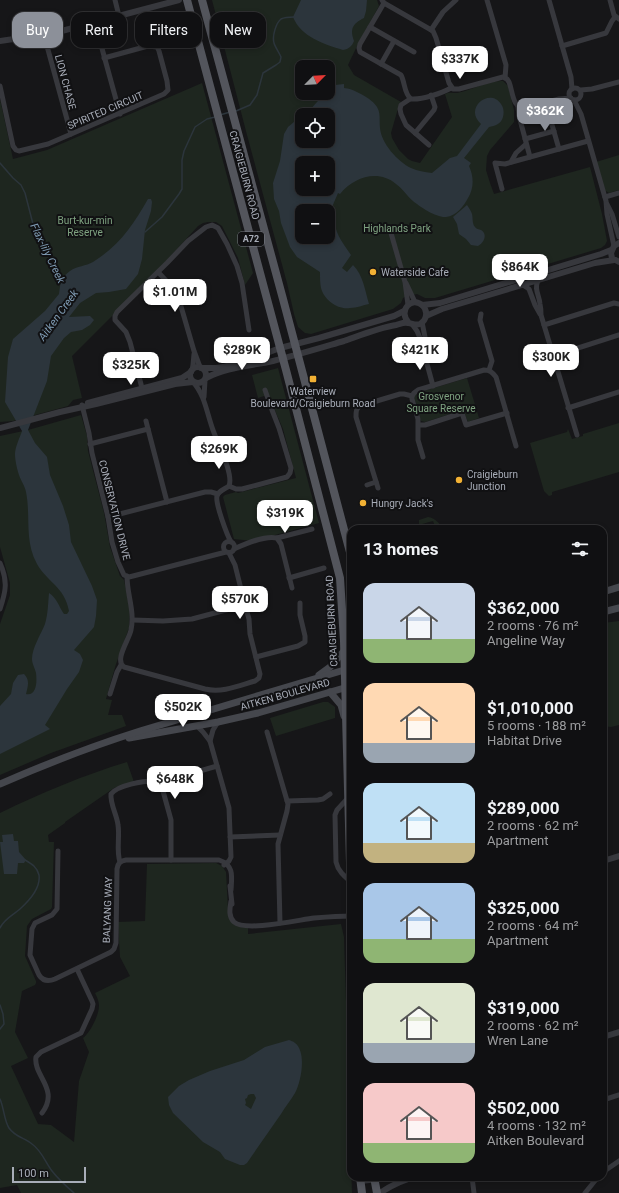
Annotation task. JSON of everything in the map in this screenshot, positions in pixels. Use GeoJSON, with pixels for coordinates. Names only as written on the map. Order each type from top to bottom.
{"type":"FeatureCollection","features":[{"type":"Feature","properties":{"kind":"main road","name":"CRAIGIEBURN ROAD"},"geometry":{"type":"LineString","coordinates":[[202,0],[347,541]]}},
{"type":"Feature","properties":{"kind":"main road","name":"CRAIGIEBURN ROAD"},"geometry":{"type":"LineString","coordinates":[[188,2],[339,572],[342,592],[344,651],[347,664]]}},
{"type":"Feature","properties":{"kind":"main road"},"geometry":{"type":"LineString","coordinates":[[607,590],[619,587]]}},
{"type":"Feature","properties":{"kind":"main road"},"geometry":{"type":"LineString","coordinates":[[607,611],[619,608]]}},
{"type":"Feature","properties":{"kind":"main road"},"geometry":{"type":"LineString","coordinates":[[314,679],[330,667],[344,651]]}},
{"type":"Feature","properties":{"kind":"main road","name":"AITKEN BOULEVARD"},"geometry":{"type":"LineString","coordinates":[[0,784],[106,742],[347,669]]}},
{"type":"Feature","properties":{"kind":"main road","name":"AITKEN BOULEVARD"},"geometry":{"type":"LineString","coordinates":[[106,742],[218,722],[258,713],[347,687]]}},
{"type":"Feature","properties":{"kind":"main road"},"geometry":{"type":"LineString","coordinates":[[330,692],[341,705],[346,720]]}},
{"type":"Feature","properties":{"kind":"main road","name":"CRAIGIEBURN ROAD"},"geometry":{"type":"LineString","coordinates":[[347,704],[347,759]]}},
{"type":"Feature","properties":{"kind":"main road"},"geometry":{"type":"LineString","coordinates":[[360,1181],[362,1193]]}},
{"type":"Feature","properties":{"kind":"main road"},"geometry":{"type":"LineString","coordinates":[[374,1181],[376,1193]]}},
{"type":"Feature","properties":{"kind":"street"},"geometry":{"type":"LineString","coordinates":[[115,0],[118,12]]}},
{"type":"Feature","properties":{"kind":"street"},"geometry":{"type":"LineString","coordinates":[[127,14],[179,0],[188,2]]}},
{"type":"Feature","properties":{"kind":"street"},"geometry":{"type":"LineString","coordinates":[[431,30],[447,7],[456,0]]}},
{"type":"Feature","properties":{"kind":"street"},"geometry":{"type":"LineString","coordinates":[[487,0],[506,65],[505,78]]}},
{"type":"Feature","properties":{"kind":"street"},"geometry":{"type":"LineString","coordinates":[[549,0],[605,199],[615,246],[611,255],[618,262]]}},
{"type":"Feature","properties":{"kind":"street"},"geometry":{"type":"LineString","coordinates":[[562,46],[606,33],[612,21],[617,18],[610,0]]}},
{"type":"Feature","properties":{"kind":"street"},"geometry":{"type":"LineString","coordinates":[[410,99],[402,76],[359,50],[360,44],[383,2],[431,30],[435,36],[449,83],[452,88]]}},
{"type":"Feature","properties":{"kind":"street"},"geometry":{"type":"LineString","coordinates":[[370,27],[414,52]]}},
{"type":"Feature","properties":{"kind":"street"},"geometry":{"type":"LineString","coordinates":[[1,40],[12,39]]}},
{"type":"Feature","properties":{"kind":"street"},"geometry":{"type":"LineString","coordinates":[[381,64],[394,40]]}},
{"type":"Feature","properties":{"kind":"street","name":"SPIRITED CIRCUIT"},"geometry":{"type":"LineString","coordinates":[[0,86],[13,146],[16,150],[22,151],[43,146],[120,114],[164,94],[169,88],[159,51],[154,46],[148,46],[104,58]]}},
{"type":"Feature","properties":{"kind":"street","name":"LION CHASE"},"geometry":{"type":"LineString","coordinates":[[48,48],[71,134]]}},
{"type":"Feature","properties":{"kind":"street"},"geometry":{"type":"LineString","coordinates":[[101,48],[120,114]]}},
{"type":"Feature","properties":{"kind":"street"},"geometry":{"type":"LineString","coordinates":[[429,145],[406,125],[400,109],[402,103],[410,99],[416,100],[452,88],[457,89],[498,78],[505,78],[509,82],[518,107],[530,157]]}},
{"type":"Feature","properties":{"kind":"street"},"geometry":{"type":"LineString","coordinates":[[518,107],[525,108],[619,82]]}},
{"type":"Feature","properties":{"kind":"street"},"geometry":{"type":"LineString","coordinates":[[415,133],[434,110],[435,107],[431,95]]}},
{"type":"Feature","properties":{"kind":"street"},"geometry":{"type":"LineString","coordinates":[[548,111],[559,149]]}},
{"type":"Feature","properties":{"kind":"street"},"geometry":{"type":"LineString","coordinates":[[511,162],[526,141],[554,131]]}},
{"type":"Feature","properties":{"kind":"street"},"geometry":{"type":"LineString","coordinates":[[502,189],[495,163],[502,164],[511,162],[588,140]]}},
{"type":"Feature","properties":{"kind":"street"},"geometry":{"type":"LineString","coordinates":[[605,199],[619,193]]}},
{"type":"Feature","properties":{"kind":"street"},"geometry":{"type":"LineString","coordinates":[[605,199],[612,214],[619,237]]}},
{"type":"Feature","properties":{"kind":"street"},"geometry":{"type":"LineString","coordinates":[[143,390],[128,337],[117,323],[115,317],[117,312],[192,237],[209,225],[216,227],[227,244],[237,266],[242,284],[249,330]]}},
{"type":"Feature","properties":{"kind":"street"},"geometry":{"type":"LineString","coordinates":[[391,234],[405,282],[408,305]]}},
{"type":"Feature","properties":{"kind":"street"},"geometry":{"type":"LineString","coordinates":[[422,305],[440,303],[601,254],[615,246]]}},
{"type":"Feature","properties":{"kind":"street"},"geometry":{"type":"LineString","coordinates":[[0,428],[83,406],[97,400],[182,382],[193,382],[198,384],[204,382],[206,379],[219,372],[298,354],[393,325],[410,323],[419,324],[426,316],[442,309],[595,263],[618,262]]}},
{"type":"Feature","properties":{"kind":"street"},"geometry":{"type":"LineString","coordinates":[[158,272],[178,296],[194,351],[200,367],[206,373],[204,400]]}},
{"type":"Feature","properties":{"kind":"street"},"geometry":{"type":"LineString","coordinates":[[538,280],[536,289],[540,303],[541,315],[577,435]]}},
{"type":"Feature","properties":{"kind":"street"},"geometry":{"type":"LineString","coordinates":[[405,282],[415,302],[422,305],[426,310],[426,316]]}},
{"type":"Feature","properties":{"kind":"street"},"geometry":{"type":"LineString","coordinates":[[523,285],[529,289],[535,306],[541,315]]}},
{"type":"Feature","properties":{"kind":"street"},"geometry":{"type":"LineString","coordinates":[[143,390],[182,378],[195,368],[223,367],[280,348],[394,316],[404,311],[408,305],[415,302]]}},
{"type":"Feature","properties":{"kind":"street"},"geometry":{"type":"LineString","coordinates":[[544,325],[614,303],[619,304]]}},
{"type":"Feature","properties":{"kind":"street"},"geometry":{"type":"LineString","coordinates":[[404,311],[405,318],[417,331],[433,386]]}},
{"type":"Feature","properties":{"kind":"street"},"geometry":{"type":"LineString","coordinates":[[480,314],[480,320],[492,361],[489,370]]}},
{"type":"Feature","properties":{"kind":"street"},"geometry":{"type":"LineString","coordinates":[[422,322],[425,337],[423,351]]}},
{"type":"Feature","properties":{"kind":"street"},"geometry":{"type":"LineString","coordinates":[[553,356],[619,335]]}},
{"type":"Feature","properties":{"kind":"street"},"geometry":{"type":"LineString","coordinates":[[121,665],[212,690],[222,690],[255,681],[259,678],[260,674],[250,634],[249,619],[217,500],[218,494],[228,486],[230,480],[204,400],[198,387],[190,378],[194,351]]}},
{"type":"Feature","properties":{"kind":"street"},"geometry":{"type":"LineString","coordinates":[[423,457],[418,440],[419,425],[412,396],[414,392],[484,370],[493,372],[496,377],[516,446]]}},
{"type":"Feature","properties":{"kind":"street"},"geometry":{"type":"LineString","coordinates":[[228,486],[236,489],[242,489],[287,477],[290,473],[282,437],[265,390]]}},
{"type":"Feature","properties":{"kind":"street"},"geometry":{"type":"LineString","coordinates":[[568,408],[619,392]]}},
{"type":"Feature","properties":{"kind":"street"},"geometry":{"type":"LineString","coordinates":[[378,488],[356,417],[357,408],[400,394],[408,394],[412,396]]}},
{"type":"Feature","properties":{"kind":"street","name":"CONSERVATION DRIVE"},"geometry":{"type":"LineString","coordinates":[[83,406],[90,437],[90,444],[108,517],[114,552],[122,572],[126,576],[132,606],[133,620]]}},
{"type":"Feature","properties":{"kind":"street"},"geometry":{"type":"LineString","coordinates":[[419,425],[425,425],[462,413],[466,425],[507,414]]}},
{"type":"Feature","properties":{"kind":"street"},"geometry":{"type":"LineString","coordinates":[[146,422],[167,502]]}},
{"type":"Feature","properties":{"kind":"street"},"geometry":{"type":"LineString","coordinates":[[90,444],[148,429]]}},
{"type":"Feature","properties":{"kind":"street"},"geometry":{"type":"LineString","coordinates":[[367,485],[376,482]]}},
{"type":"Feature","properties":{"kind":"street"},"geometry":{"type":"LineString","coordinates":[[108,517],[205,492],[218,494]]}},
{"type":"Feature","properties":{"kind":"street"},"geometry":{"type":"LineString","coordinates":[[126,576],[133,576],[271,537],[277,538],[312,529]]}},
{"type":"Feature","properties":{"kind":"street"},"geometry":{"type":"LineString","coordinates":[[277,538],[281,544],[292,588]]}},
{"type":"Feature","properties":{"kind":"street"},"geometry":{"type":"LineString","coordinates":[[0,563],[4,572],[6,583],[0,609]]}},
{"type":"Feature","properties":{"kind":"street"},"geometry":{"type":"LineString","coordinates":[[289,578],[324,568]]}},
{"type":"Feature","properties":{"kind":"street"},"geometry":{"type":"LineString","coordinates":[[607,588],[619,583]]}},
{"type":"Feature","properties":{"kind":"street"},"geometry":{"type":"LineString","coordinates":[[256,657],[298,646],[304,642],[305,636],[300,615],[300,603]]}},
{"type":"Feature","properties":{"kind":"street"},"geometry":{"type":"LineString","coordinates":[[110,694],[117,672],[121,665],[120,659],[130,634],[133,620],[163,622],[192,620],[245,605]]}},
{"type":"Feature","properties":{"kind":"street"},"geometry":{"type":"LineString","coordinates":[[210,741],[213,730],[218,722]]}},
{"type":"Feature","properties":{"kind":"street"},"geometry":{"type":"LineString","coordinates":[[197,726],[204,732],[210,741],[229,808],[230,854],[225,864],[228,871],[234,917],[248,925],[261,926],[313,918],[347,916]]}},
{"type":"Feature","properties":{"kind":"street"},"geometry":{"type":"LineString","coordinates":[[267,732],[287,801],[287,810],[278,844],[280,923]]}},
{"type":"Feature","properties":{"kind":"street"},"geometry":{"type":"LineString","coordinates":[[171,860],[171,820],[163,791],[164,784],[169,780],[216,766]]}},
{"type":"Feature","properties":{"kind":"street","name":"BALYANG WAY"},"geometry":{"type":"LineString","coordinates":[[51,853],[58,852],[57,910],[33,925],[30,955],[39,975],[41,978],[46,980],[52,980],[112,952],[115,946],[117,868],[122,861],[117,853],[118,826],[111,800],[112,792],[134,784],[155,781],[164,784]]}},
{"type":"Feature","properties":{"kind":"street"},"geometry":{"type":"LineString","coordinates":[[287,801],[318,800],[323,799],[330,794]]}},
{"type":"Feature","properties":{"kind":"street"},"geometry":{"type":"LineString","coordinates":[[347,799],[337,810],[335,815],[336,862],[338,869],[347,879]]}},
{"type":"Feature","properties":{"kind":"street"},"geometry":{"type":"LineString","coordinates":[[230,837],[280,835]]}},
{"type":"Feature","properties":{"kind":"street"},"geometry":{"type":"LineString","coordinates":[[607,860],[619,856]]}},
{"type":"Feature","properties":{"kind":"street"},"geometry":{"type":"LineString","coordinates":[[607,864],[619,860]]}},
{"type":"Feature","properties":{"kind":"street"},"geometry":{"type":"LineString","coordinates":[[122,861],[210,861],[225,864]]}},
{"type":"Feature","properties":{"kind":"street"},"geometry":{"type":"LineString","coordinates":[[42,1112],[46,1105],[48,1092],[36,1064],[36,1057],[45,1050],[81,1033],[93,1006],[76,968]]}},
{"type":"Feature","properties":{"kind":"street"},"geometry":{"type":"LineString","coordinates":[[607,1036],[619,1032]]}},
{"type":"Feature","properties":{"kind":"street"},"geometry":{"type":"LineString","coordinates":[[607,1099],[619,1095]]}},
{"type":"Feature","properties":{"kind":"street"},"geometry":{"type":"LineString","coordinates":[[607,1170],[619,1162]]}},
{"type":"Feature","properties":{"kind":"street"},"geometry":{"type":"LineString","coordinates":[[380,1193],[399,1181]]}},
{"type":"Feature","properties":{"kind":"street"},"geometry":{"type":"LineString","coordinates":[[472,1181],[474,1193]]}},
{"type":"Feature","properties":{"kind":"street"},"geometry":{"type":"LineString","coordinates":[[585,1193],[595,1181]]}},
{"type":"Feature","properties":{"kind":"green space","name":"Highlands Park"},"geometry":{"type":"Polygon","coordinates":[[[212,0],[377,0],[379,6],[348,65],[354,75],[401,102],[391,133],[392,138],[399,150],[408,159],[420,163],[452,117],[445,94],[463,92],[492,82],[503,81],[508,86],[514,110],[514,122],[490,150],[487,156],[486,170],[494,194],[590,167],[607,241],[601,248],[435,298],[425,298],[417,294],[405,297],[401,303],[393,309],[311,334],[305,333],[298,327],[224,48],[266,48],[266,12],[215,12],[212,0]]]}},
{"type":"Feature","properties":{"kind":"green space","name":"Burt-kur-min Reserve"},"geometry":{"type":"Polygon","coordinates":[[[202,83],[253,273],[245,285],[238,258],[222,226],[216,222],[203,223],[198,226],[157,271],[72,356],[82,398],[73,400],[68,406],[13,421],[0,422],[0,99],[13,159],[47,150],[202,83]]]}},
{"type":"Feature","properties":{"kind":"green space"},"geometry":{"type":"Polygon","coordinates":[[[619,155],[619,190],[609,193],[604,190],[596,162],[619,155]]]}},
{"type":"Feature","properties":{"kind":"green space"},"geometry":{"type":"Polygon","coordinates":[[[278,368],[319,523],[253,541],[234,539],[223,497],[225,495],[296,478],[283,429],[270,399],[264,396],[258,398],[252,375],[278,368]]]}},
{"type":"Feature","properties":{"kind":"green space","name":"Grosvenor Square Reserve"},"geometry":{"type":"Polygon","coordinates":[[[467,378],[479,418],[468,422],[463,410],[425,422],[421,421],[414,397],[417,393],[467,378]]]}},
{"type":"Feature","properties":{"kind":"green space"},"geometry":{"type":"Polygon","coordinates":[[[81,415],[87,436],[88,451],[104,513],[110,547],[120,576],[124,580],[130,610],[129,628],[116,664],[106,699],[112,700],[108,715],[122,715],[126,726],[51,753],[0,775],[0,624],[10,595],[10,583],[0,547],[0,436],[28,430],[81,415]]]}},
{"type":"Feature","properties":{"kind":"green space"},"geometry":{"type":"Polygon","coordinates":[[[619,423],[619,472],[552,492],[552,495],[549,496],[544,491],[530,443],[567,432],[568,429],[572,439],[619,423]]]}},
{"type":"Feature","properties":{"kind":"green space"},"geometry":{"type":"Polygon","coordinates":[[[428,517],[433,518],[440,525],[435,525],[433,521],[416,525],[419,524],[419,520],[428,517]]]}},
{"type":"Feature","properties":{"kind":"green space"},"geometry":{"type":"Polygon","coordinates":[[[619,621],[619,725],[611,727],[607,726],[607,622],[619,621]]]}},
{"type":"Feature","properties":{"kind":"green space"},"geometry":{"type":"Polygon","coordinates":[[[323,702],[328,702],[335,707],[335,718],[276,736],[270,718],[323,702]]]}},
{"type":"Feature","properties":{"kind":"green space"},"geometry":{"type":"Polygon","coordinates":[[[127,762],[134,782],[114,788],[48,835],[49,842],[54,842],[52,907],[51,909],[32,919],[27,926],[25,956],[36,983],[35,985],[22,991],[15,1032],[28,1058],[11,1066],[38,1124],[51,1125],[74,1142],[79,1081],[89,1052],[83,1038],[91,1028],[99,1010],[98,999],[95,993],[130,976],[120,957],[118,922],[145,921],[147,864],[216,863],[222,866],[226,872],[228,910],[230,919],[248,928],[248,934],[341,924],[344,937],[347,1033],[347,1181],[352,1181],[352,1193],[21,1193],[17,1185],[0,1188],[0,813],[31,798],[127,762]]]}},
{"type":"Feature","properties":{"kind":"water"},"geometry":{"type":"Polygon","coordinates":[[[301,0],[367,0],[364,18],[357,22],[353,27],[352,33],[354,41],[351,46],[343,50],[307,35],[293,17],[301,0]]]}},
{"type":"Feature","properties":{"kind":"water"},"geometry":{"type":"Polygon","coordinates":[[[344,84],[344,88],[348,88],[362,94],[375,104],[379,112],[383,140],[396,157],[414,169],[432,173],[450,158],[457,156],[481,124],[476,118],[475,112],[480,102],[485,99],[496,99],[504,110],[501,121],[496,125],[489,127],[464,158],[471,163],[469,166],[472,174],[472,186],[470,194],[464,204],[453,215],[442,217],[429,212],[413,201],[401,188],[389,179],[374,176],[359,179],[352,183],[340,194],[338,193],[333,204],[295,204],[295,244],[335,244],[335,222],[337,233],[351,255],[342,268],[347,272],[353,265],[359,273],[369,304],[353,308],[336,306],[325,296],[321,288],[320,272],[297,257],[290,247],[274,199],[273,183],[280,161],[284,134],[288,127],[295,121],[295,148],[335,148],[335,108],[312,108],[319,100],[335,100],[335,85],[344,84]]]}},
{"type":"Feature","properties":{"kind":"water"},"geometry":{"type":"Polygon","coordinates":[[[148,199],[151,199],[152,202],[151,211],[145,230],[142,259],[138,274],[126,289],[96,293],[80,303],[69,317],[90,316],[94,320],[90,325],[82,330],[71,332],[64,338],[51,356],[47,381],[28,430],[35,443],[47,457],[50,475],[69,525],[71,542],[97,600],[94,627],[74,650],[80,654],[83,660],[79,672],[45,725],[50,729],[0,754],[0,706],[11,694],[13,683],[18,675],[24,674],[28,681],[26,694],[32,693],[36,687],[36,673],[32,661],[32,655],[45,624],[49,593],[56,600],[64,614],[67,614],[69,611],[67,603],[60,590],[37,564],[30,546],[26,492],[18,473],[15,456],[15,451],[22,431],[5,402],[8,357],[13,339],[45,311],[59,294],[61,279],[73,269],[93,262],[111,249],[131,226],[148,199]]]}},
{"type":"Feature","properties":{"kind":"water"},"geometry":{"type":"Polygon","coordinates":[[[467,205],[472,214],[474,226],[481,230],[485,236],[483,241],[478,246],[471,245],[459,234],[457,224],[453,217],[467,205]]]}},
{"type":"Feature","properties":{"kind":"water"},"geometry":{"type":"Polygon","coordinates":[[[13,834],[14,841],[18,841],[19,852],[26,860],[24,863],[18,863],[17,874],[4,874],[0,842],[3,842],[2,835],[13,834]]]}},
{"type":"Feature","properties":{"kind":"water"},"geometry":{"type":"Polygon","coordinates":[[[289,1040],[294,1042],[299,1047],[301,1053],[301,1075],[292,1098],[247,1163],[240,1165],[225,1159],[220,1152],[203,1142],[173,1113],[169,1105],[168,1097],[179,1086],[189,1080],[210,1071],[244,1060],[265,1047],[289,1040]],[[254,1094],[248,1095],[245,1099],[245,1105],[251,1109],[256,1098],[254,1094]]]}},
{"type":"Feature","properties":{"kind":"waterway","name":"Aitken Creek"},"geometry":{"type":"LineString","coordinates":[[236,111],[250,105],[257,95],[263,73],[280,62],[281,57],[274,40],[275,30],[281,19],[286,17],[294,17]]}},
{"type":"Feature","properties":{"kind":"waterway","name":"Aitken Creek"},"geometry":{"type":"LineString","coordinates":[[220,115],[230,112]]}},
{"type":"Feature","properties":{"kind":"waterway","name":"Aitken Creek"},"geometry":{"type":"LineString","coordinates":[[145,232],[162,217],[182,189],[182,160],[184,151],[195,127],[207,119],[215,117]]}},
{"type":"Feature","properties":{"kind":"waterway","name":"Flax-lily Creek"},"geometry":{"type":"LineString","coordinates":[[0,163],[21,185],[25,193],[33,224],[40,238],[47,246],[62,279]]}},
{"type":"Feature","properties":{"kind":"waterway","name":"Aitken Creek"},"geometry":{"type":"LineString","coordinates":[[0,928],[6,920],[20,909],[30,898],[38,885],[39,875],[36,868],[25,860]]}},
{"type":"Feature","properties":{"kind":"waterway","name":"Aitken Creek"},"geometry":{"type":"LineString","coordinates":[[0,1005],[4,1024],[0,1029]]}},
{"type":"Feature","properties":{"kind":"waterway","name":"Aitken Creek"},"geometry":{"type":"LineString","coordinates":[[0,1099],[6,1121],[11,1131],[35,1147],[41,1153],[55,1174],[74,1193]]}},
{"type":"Feature","properties":{"kind":"place","name":"Waterside Cafe"},"geometry":{"type":"Point","coordinates":[373,272]}},
{"type":"Feature","properties":{"kind":"place","name":"Waterview Boulevard/Craigieburn Road"},"geometry":{"type":"Point","coordinates":[313,379]}},
{"type":"Feature","properties":{"kind":"place","name":"Craigieburn Junction"},"geometry":{"type":"Point","coordinates":[459,480]}},
{"type":"Feature","properties":{"kind":"place","name":"Hungry Jack's"},"geometry":{"type":"Point","coordinates":[363,503]}}]}
